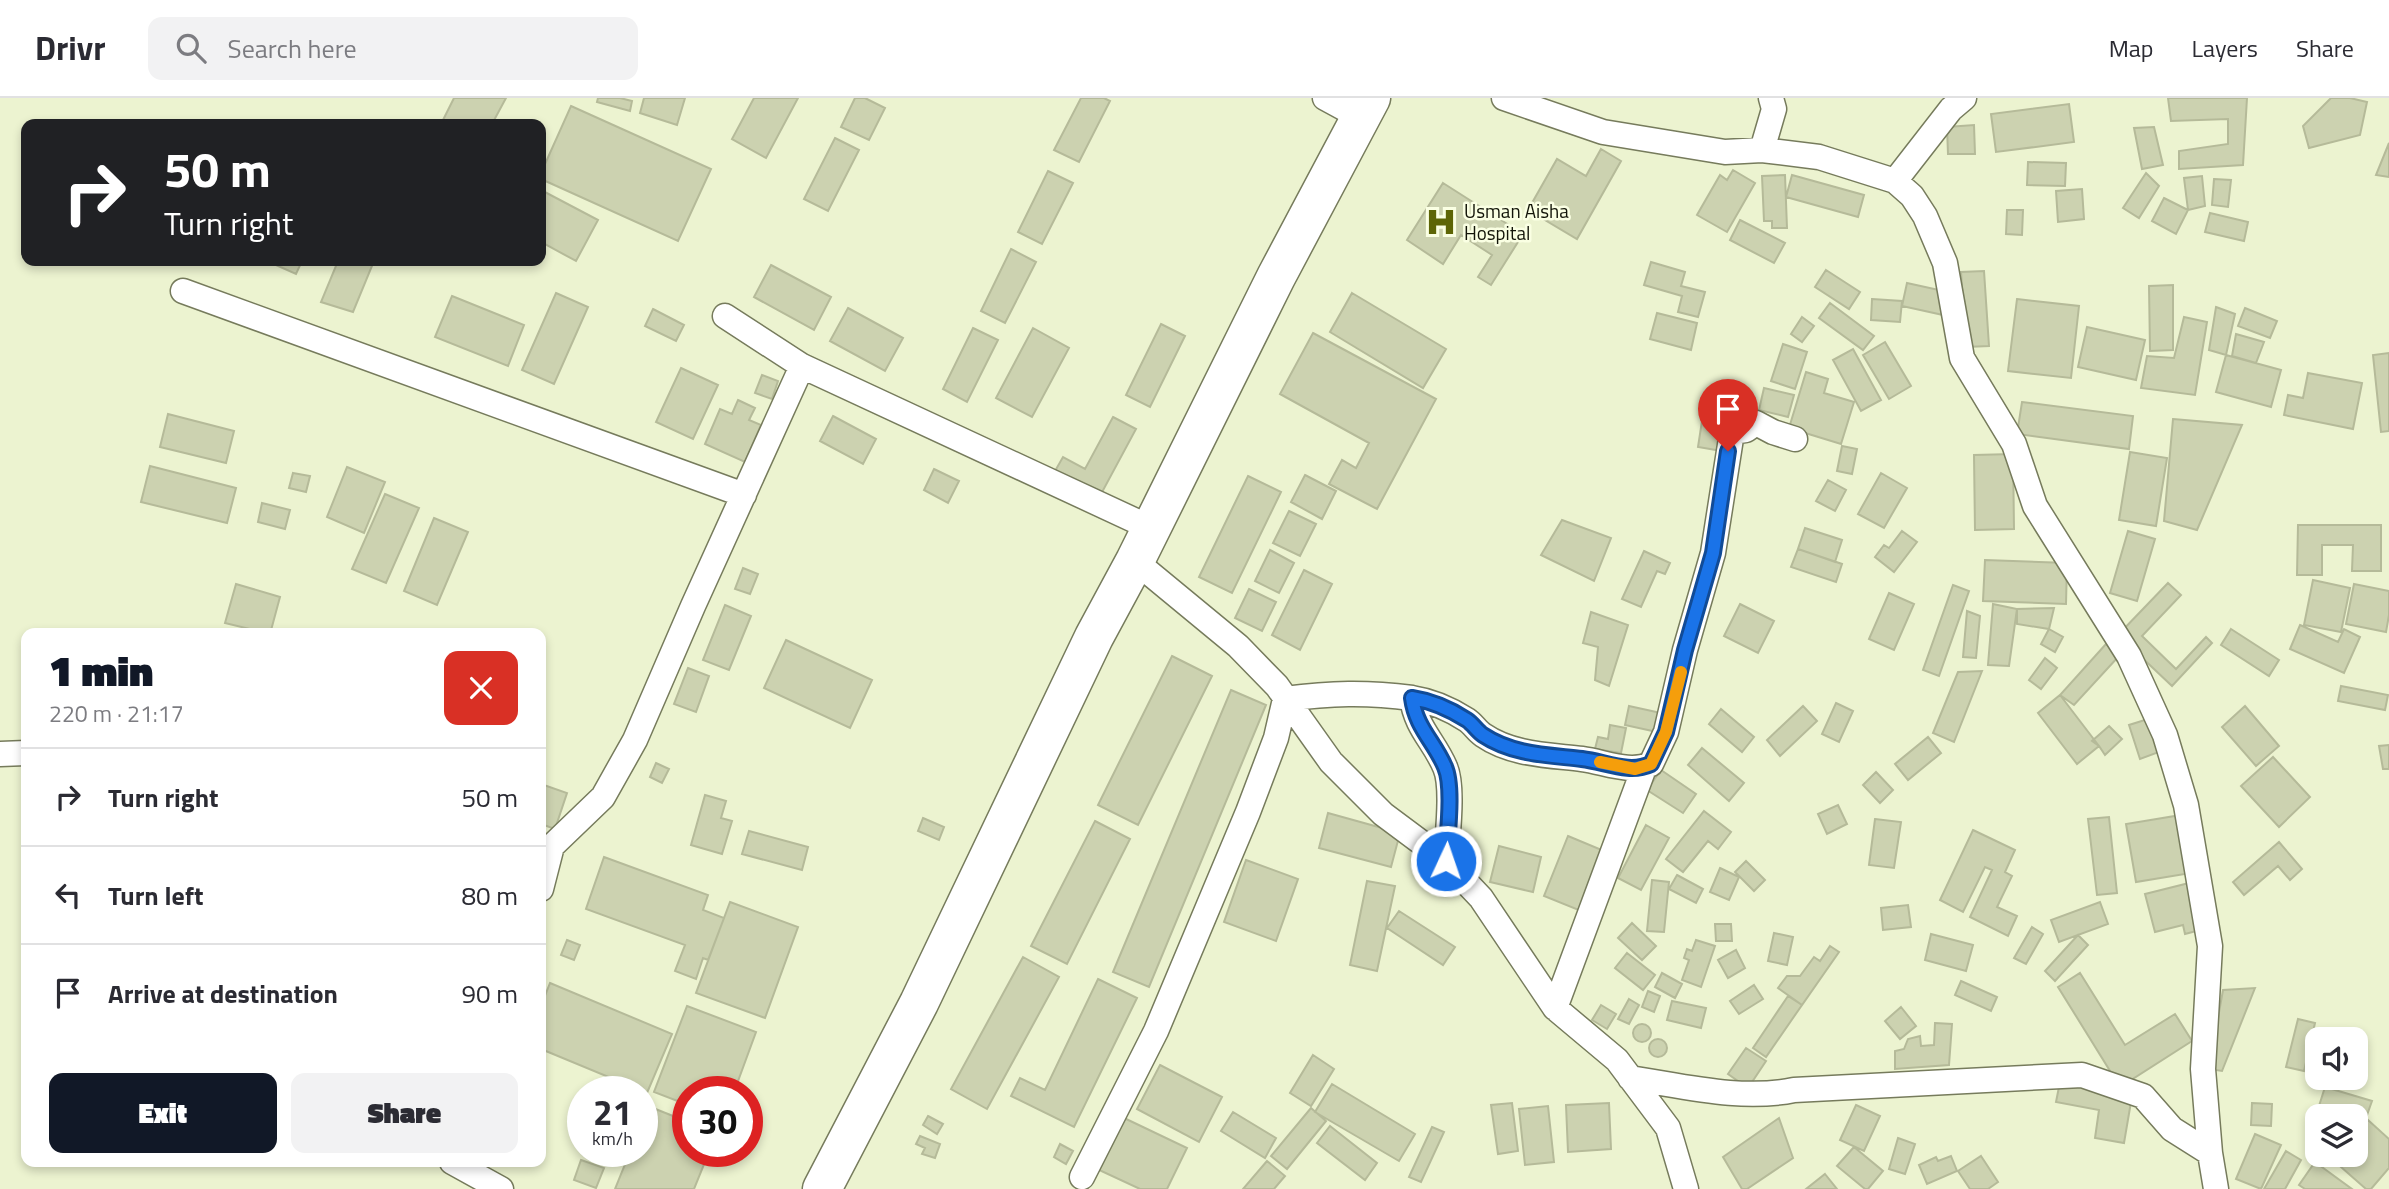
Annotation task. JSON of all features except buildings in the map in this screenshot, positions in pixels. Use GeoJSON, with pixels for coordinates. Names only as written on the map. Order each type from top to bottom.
{"type":"FeatureCollection","features":[{"type":"Feature","properties":{"kind":"highway"},"geometry":{"type":"LineString","coordinates":[[822,1189],[919,1003],[1094,636],[1143,545],[1276,276],[1365,108]]}},
{"type":"Feature","properties":{"kind":"street"},"geometry":{"type":"LineString","coordinates":[[1325,98],[1365,108]]}},
{"type":"Feature","properties":{"kind":"street"},"geometry":{"type":"LineString","coordinates":[[1504,98],[1603,132],[1726,152],[1762,150],[1819,157],[1895,181],[1912,196],[1925,216],[1945,263],[1962,358],[2014,444],[2035,506],[2129,656],[2165,736],[2186,805],[2210,946],[2203,1069],[2216,1189]]}},
{"type":"Feature","properties":{"kind":"street"},"geometry":{"type":"LineString","coordinates":[[1762,150],[1774,109],[1771,98]]}},
{"type":"Feature","properties":{"kind":"street"},"geometry":{"type":"LineString","coordinates":[[1895,181],[1951,109],[1964,98]]}},
{"type":"Feature","properties":{"kind":"street"},"geometry":{"type":"LineString","coordinates":[[183,291],[744,495]]}},
{"type":"Feature","properties":{"kind":"street"},"geometry":{"type":"LineString","coordinates":[[725,316],[802,366],[1143,545],[1277,686],[1331,762],[1383,814],[1446,861],[1481,898],[1555,1008],[1617,1060],[1668,1128],[1685,1189]]}},
{"type":"Feature","properties":{"kind":"street"},"geometry":{"type":"LineString","coordinates":[[546,869],[552,846],[603,797],[635,740],[802,366]]}},
{"type":"Feature","properties":{"kind":"street"},"geometry":{"type":"LineString","coordinates":[[1285,699],[1372,692],[1433,701],[1469,721],[1482,735],[1537,756],[1584,759],[1635,769],[1644,768],[1651,764],[1666,732],[1685,650],[1713,553],[1732,432],[1746,430],[1756,423],[1796,439]]}},
{"type":"Feature","properties":{"kind":"street"},"geometry":{"type":"LineString","coordinates":[[1412,698],[1421,729],[1446,769],[1449,799],[1446,861]]}},
{"type":"Feature","properties":{"kind":"street"},"geometry":{"type":"LineString","coordinates":[[1082,1177],[1156,1031],[1248,812],[1276,738],[1285,699]]}},
{"type":"Feature","properties":{"kind":"street"},"geometry":{"type":"LineString","coordinates":[[0,754],[21,753]]}},
{"type":"Feature","properties":{"kind":"street"},"geometry":{"type":"LineString","coordinates":[[1555,1008],[1644,768]]}},
{"type":"Feature","properties":{"kind":"street"},"geometry":{"type":"LineString","coordinates":[[1630,1078],[1730,1093],[1772,1095],[1794,1090],[2082,1075],[2143,1096],[2172,1129],[2210,1153]]}},
{"type":"Feature","properties":{"kind":"street"},"geometry":{"type":"LineString","coordinates":[[462,1167],[501,1189]]}},
{"type":"Feature","properties":{"kind":"slow traffic"},"geometry":{"type":"LineString","coordinates":[[1600,762],[1635,769],[1651,764],[1666,732],[1681,672]]}},
{"type":"Feature","properties":{"kind":"place","name":"Usman Aisha Hospital"},"geometry":{"type":"Point","coordinates":[1441,222]}},
{"type":"Feature","properties":{"kind":"route"},"geometry":{"type":"LineString","coordinates":[[1446,861],[1449,799],[1446,769],[1421,729],[1412,698],[1433,701],[1469,721],[1482,735],[1537,756],[1584,759],[1635,769],[1651,764],[1666,732],[1685,650],[1713,553],[1728,451]]}}]}
